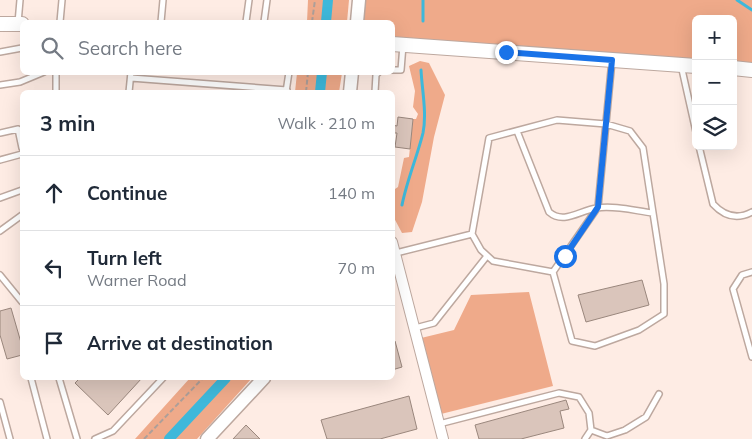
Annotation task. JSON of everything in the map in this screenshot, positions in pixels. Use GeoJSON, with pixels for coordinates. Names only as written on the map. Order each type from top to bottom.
{"type":"FeatureCollection","features":[{"type":"Feature","properties":{"kind":"main road"},"geometry":{"type":"LineString","coordinates":[[0,24],[20,24]]}},
{"type":"Feature","properties":{"kind":"main road"},"geometry":{"type":"LineString","coordinates":[[398,44],[692,66]]}},
{"type":"Feature","properties":{"kind":"main road"},"geometry":{"type":"LineString","coordinates":[[737,68],[752,70]]}},
{"type":"Feature","properties":{"kind":"street"},"geometry":{"type":"LineString","coordinates":[[357,20],[359,0]]}},
{"type":"Feature","properties":{"kind":"street"},"geometry":{"type":"LineString","coordinates":[[350,90],[352,75]]}},
{"type":"Feature","properties":{"kind":"street"},"geometry":{"type":"LineString","coordinates":[[395,251],[443,439]]}},
{"type":"Feature","properties":{"kind":"street"},"geometry":{"type":"LineString","coordinates":[[207,439],[262,380]]}},
{"type":"Feature","properties":{"kind":"lane"},"geometry":{"type":"LineString","coordinates":[[20,0],[20,24]]}},
{"type":"Feature","properties":{"kind":"lane"},"geometry":{"type":"LineString","coordinates":[[60,20],[62,0]]}},
{"type":"Feature","properties":{"kind":"lane"},"geometry":{"type":"LineString","coordinates":[[162,20],[163,0]]}},
{"type":"Feature","properties":{"kind":"lane"},"geometry":{"type":"LineString","coordinates":[[246,20],[249,0]]}},
{"type":"Feature","properties":{"kind":"lane"},"geometry":{"type":"LineString","coordinates":[[264,20],[266,0]]}},
{"type":"Feature","properties":{"kind":"lane"},"geometry":{"type":"LineString","coordinates":[[395,70],[401,70],[398,44]]}},
{"type":"Feature","properties":{"kind":"lane"},"geometry":{"type":"LineString","coordinates":[[0,52],[20,48]]}},
{"type":"Feature","properties":{"kind":"lane"},"geometry":{"type":"LineString","coordinates":[[554,272],[492,261],[472,234],[489,138],[557,120],[606,124],[630,131],[643,148],[664,284],[664,314],[639,330],[595,346],[572,341],[554,272],[598,207],[606,124],[612,60]]}},
{"type":"Feature","properties":{"kind":"lane"},"geometry":{"type":"LineString","coordinates":[[681,65],[692,114]]}},
{"type":"Feature","properties":{"kind":"lane"},"geometry":{"type":"LineString","coordinates":[[0,85],[20,82],[37,75]]}},
{"type":"Feature","properties":{"kind":"lane"},"geometry":{"type":"LineString","coordinates":[[56,75],[56,90]]}},
{"type":"Feature","properties":{"kind":"lane"},"geometry":{"type":"LineString","coordinates":[[129,90],[131,75],[276,90]]}},
{"type":"Feature","properties":{"kind":"lane"},"geometry":{"type":"LineString","coordinates":[[286,90],[289,75]]}},
{"type":"Feature","properties":{"kind":"lane"},"geometry":{"type":"LineString","coordinates":[[375,90],[378,75]]}},
{"type":"Feature","properties":{"kind":"lane"},"geometry":{"type":"LineString","coordinates":[[0,133],[18,129],[20,138]]}},
{"type":"Feature","properties":{"kind":"lane"},"geometry":{"type":"LineString","coordinates":[[517,131],[548,212],[563,218],[598,207],[653,213]]}},
{"type":"Feature","properties":{"kind":"lane"},"geometry":{"type":"LineString","coordinates":[[700,150],[713,204],[719,211],[728,216],[739,217],[752,212]]}},
{"type":"Feature","properties":{"kind":"lane"},"geometry":{"type":"LineString","coordinates":[[0,160],[20,155]]}},
{"type":"Feature","properties":{"kind":"lane"},"geometry":{"type":"LineString","coordinates":[[0,198],[20,191]]}},
{"type":"Feature","properties":{"kind":"lane"},"geometry":{"type":"LineString","coordinates":[[0,231],[20,216]]}},
{"type":"Feature","properties":{"kind":"lane"},"geometry":{"type":"LineString","coordinates":[[396,254],[472,234]]}},
{"type":"Feature","properties":{"kind":"lane"},"geometry":{"type":"LineString","coordinates":[[415,328],[434,323],[487,256]]}},
{"type":"Feature","properties":{"kind":"lane"},"geometry":{"type":"LineString","coordinates":[[752,272],[742,275],[733,289],[752,357]]}},
{"type":"Feature","properties":{"kind":"lane"},"geometry":{"type":"LineString","coordinates":[[0,274],[20,299]]}},
{"type":"Feature","properties":{"kind":"lane"},"geometry":{"type":"LineString","coordinates":[[31,380],[47,439]]}},
{"type":"Feature","properties":{"kind":"lane"},"geometry":{"type":"LineString","coordinates":[[60,380],[77,439]]}},
{"type":"Feature","properties":{"kind":"lane"},"geometry":{"type":"LineString","coordinates":[[96,439],[112,431],[162,380]]}},
{"type":"Feature","properties":{"kind":"lane"},"geometry":{"type":"LineString","coordinates":[[440,424],[559,393],[579,397],[589,413],[591,430],[585,439]]}},
{"type":"Feature","properties":{"kind":"lane"},"geometry":{"type":"LineString","coordinates":[[591,430],[607,436],[625,430],[646,417],[659,394]]}},
{"type":"Feature","properties":{"kind":"lane"},"geometry":{"type":"LineString","coordinates":[[0,402],[10,439]]}},
{"type":"Feature","properties":{"kind":"path"},"geometry":{"type":"LineString","coordinates":[[312,20],[314,0]]}},
{"type":"Feature","properties":{"kind":"path"},"geometry":{"type":"LineString","coordinates":[[306,90],[308,75]]}},
{"type":"Feature","properties":{"kind":"path"},"geometry":{"type":"LineString","coordinates":[[144,439],[201,380]]}},
{"type":"Feature","properties":{"kind":"shaded area"},"geometry":{"type":"Polygon","coordinates":[[[308,0],[349,0],[347,20],[307,20],[308,0]]]}},
{"type":"Feature","properties":{"kind":"shaded area"},"geometry":{"type":"Polygon","coordinates":[[[359,0],[752,0],[752,70],[737,68],[737,15],[692,15],[692,66],[395,44],[395,20],[357,20],[359,0]]]}},
{"type":"Feature","properties":{"kind":"shaded area"},"geometry":{"type":"Polygon","coordinates":[[[420,61],[429,63],[445,95],[434,137],[422,202],[412,232],[402,233],[395,220],[395,189],[398,187],[404,158],[409,157],[413,119],[416,119],[418,114],[413,107],[415,91],[409,66],[420,61]]]}},
{"type":"Feature","properties":{"kind":"shaded area"},"geometry":{"type":"Polygon","coordinates":[[[297,75],[342,75],[339,90],[295,90],[297,75]]]}},
{"type":"Feature","properties":{"kind":"shaded area"},"geometry":{"type":"Polygon","coordinates":[[[529,292],[553,386],[437,415],[417,339],[454,330],[471,295],[529,292]]]}},
{"type":"Feature","properties":{"kind":"shaded area"},"geometry":{"type":"Polygon","coordinates":[[[188,380],[250,380],[197,439],[135,439],[188,380]]]}},
{"type":"Feature","properties":{"kind":"building"},"geometry":{"type":"Polygon","coordinates":[[[398,117],[413,119],[410,149],[395,147],[397,133],[395,133],[395,126],[397,126],[398,117]]]}},
{"type":"Feature","properties":{"kind":"building"},"geometry":{"type":"Polygon","coordinates":[[[642,280],[649,305],[586,322],[578,295],[642,280]]]}},
{"type":"Feature","properties":{"kind":"building"},"geometry":{"type":"Polygon","coordinates":[[[11,308],[20,339],[20,356],[7,359],[0,335],[0,311],[11,308]]]}},
{"type":"Feature","properties":{"kind":"building"},"geometry":{"type":"Polygon","coordinates":[[[395,341],[402,367],[395,369],[395,341]]]}},
{"type":"Feature","properties":{"kind":"building"},"geometry":{"type":"Polygon","coordinates":[[[78,380],[140,380],[108,415],[75,383],[78,380]]]}},
{"type":"Feature","properties":{"kind":"building"},"geometry":{"type":"Polygon","coordinates":[[[409,396],[417,429],[380,439],[327,439],[321,420],[409,396]]]}},
{"type":"Feature","properties":{"kind":"building"},"geometry":{"type":"Polygon","coordinates":[[[566,400],[569,409],[560,411],[564,428],[521,439],[479,439],[475,425],[566,400]]]}},
{"type":"Feature","properties":{"kind":"building"},"geometry":{"type":"Polygon","coordinates":[[[246,425],[260,439],[233,439],[246,425]]]}},
{"type":"Feature","properties":{"kind":"waterway"},"geometry":{"type":"LineString","coordinates":[[326,20],[328,0]]}},
{"type":"Feature","properties":{"kind":"waterway"},"geometry":{"type":"LineString","coordinates":[[423,0],[423,21]]}},
{"type":"Feature","properties":{"kind":"waterway"},"geometry":{"type":"LineString","coordinates":[[737,0],[752,10]]}},
{"type":"Feature","properties":{"kind":"waterway"},"geometry":{"type":"LineString","coordinates":[[402,205],[423,133],[424,110],[421,70]]}},
{"type":"Feature","properties":{"kind":"waterway"},"geometry":{"type":"LineString","coordinates":[[320,90],[322,75]]}},
{"type":"Feature","properties":{"kind":"waterway"},"geometry":{"type":"LineString","coordinates":[[169,439],[224,380]]}},
{"type":"Feature","properties":{"kind":"route"},"geometry":{"type":"LineString","coordinates":[[506,52],[612,60],[598,207],[565,256]]}}]}
